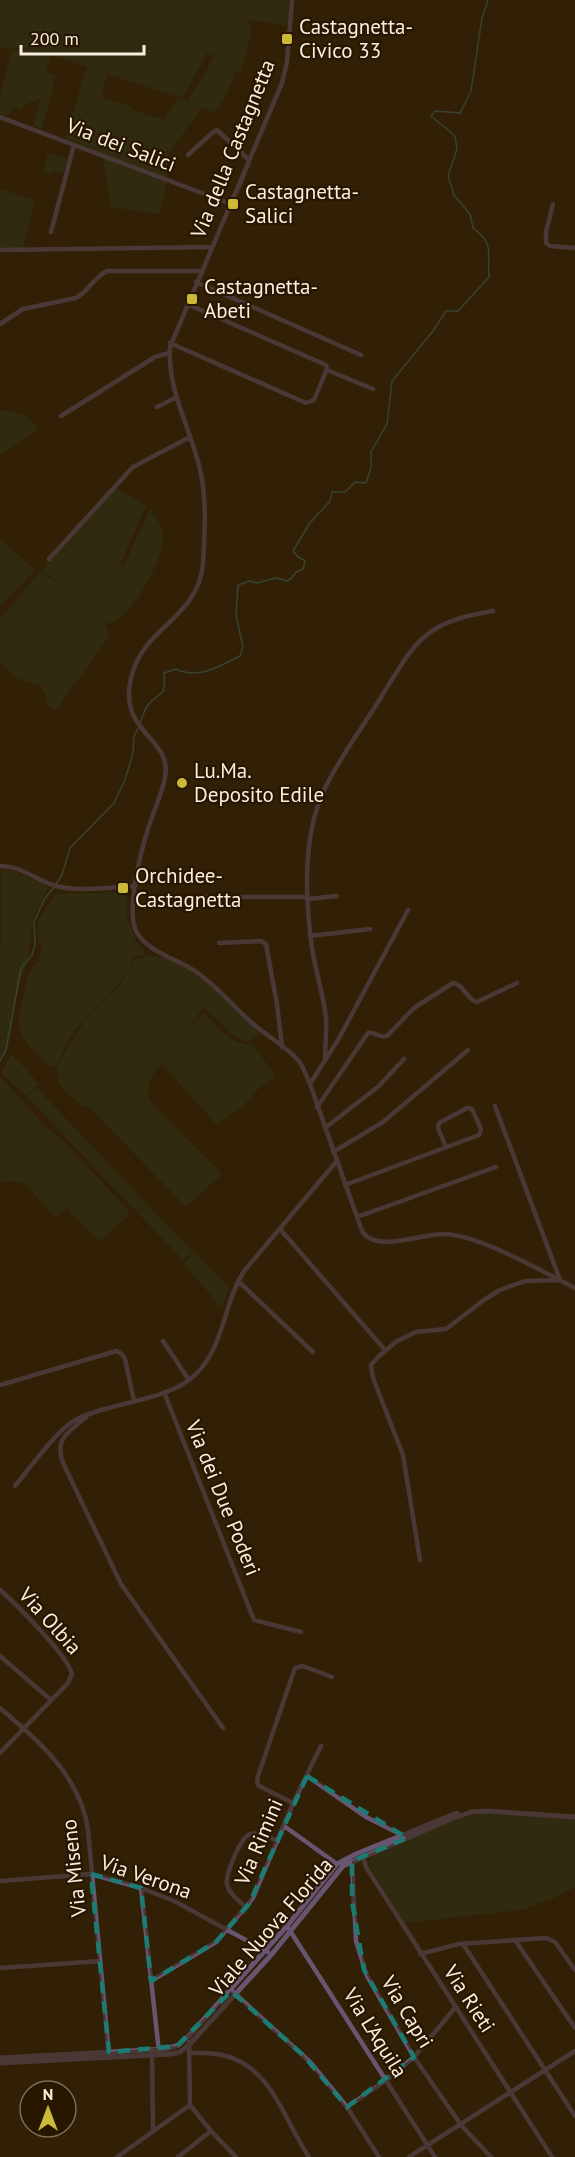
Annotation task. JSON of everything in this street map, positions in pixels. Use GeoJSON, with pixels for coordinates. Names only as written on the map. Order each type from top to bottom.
{"type":"FeatureCollection","features":[{"type":"Feature","properties":{"kind":"street","name":"Via della Castagnetta"},"geometry":{"type":"LineString","coordinates":[[292,0],[285,75],[170,343],[170,370],[199,464],[203,497],[203,554],[201,578],[196,593],[190,602],[147,645],[137,661],[131,679],[129,708],[136,723],[161,752],[166,772],[146,833],[135,886],[132,917],[142,939],[206,979],[248,1020],[301,1064],[364,1235],[374,1241],[387,1242],[440,1233],[459,1235],[487,1245],[575,1288]]}},
{"type":"Feature","properties":{"kind":"street","name":"Via dei Salici"},"geometry":{"type":"LineString","coordinates":[[0,117],[231,204]]}},
{"type":"Feature","properties":{"kind":"street"},"geometry":{"type":"LineString","coordinates":[[188,155],[217,130],[249,160]]}},
{"type":"Feature","properties":{"kind":"street"},"geometry":{"type":"LineString","coordinates":[[51,232],[74,145]]}},
{"type":"Feature","properties":{"kind":"street"},"geometry":{"type":"LineString","coordinates":[[553,204],[546,232],[546,243],[550,246],[575,248]]}},
{"type":"Feature","properties":{"kind":"street"},"geometry":{"type":"LineString","coordinates":[[0,250],[212,247]]}},
{"type":"Feature","properties":{"kind":"street"},"geometry":{"type":"LineString","coordinates":[[0,324],[23,309],[76,298],[99,275],[107,271],[201,271]]}},
{"type":"Feature","properties":{"kind":"street"},"geometry":{"type":"LineString","coordinates":[[196,282],[361,355]]}},
{"type":"Feature","properties":{"kind":"street"},"geometry":{"type":"LineString","coordinates":[[187,304],[325,365],[327,370],[373,388]]}},
{"type":"Feature","properties":{"kind":"street"},"geometry":{"type":"LineString","coordinates":[[170,343],[304,403],[314,400],[327,370]]}},
{"type":"Feature","properties":{"kind":"street"},"geometry":{"type":"LineString","coordinates":[[61,416],[155,357],[169,353]]}},
{"type":"Feature","properties":{"kind":"street"},"geometry":{"type":"LineString","coordinates":[[157,407],[177,397]]}},
{"type":"Feature","properties":{"kind":"street"},"geometry":{"type":"LineString","coordinates":[[49,559],[133,467],[190,437]]}},
{"type":"Feature","properties":{"kind":"street"},"geometry":{"type":"LineString","coordinates":[[325,1059],[326,1018],[310,936],[308,898],[308,853],[320,799],[329,780],[418,642],[433,630],[455,620],[493,611]]}},
{"type":"Feature","properties":{"kind":"street"},"geometry":{"type":"LineString","coordinates":[[0,866],[14,867],[63,887],[135,886]]}},
{"type":"Feature","properties":{"kind":"street"},"geometry":{"type":"LineString","coordinates":[[200,897],[337,896]]}},
{"type":"Feature","properties":{"kind":"street"},"geometry":{"type":"LineString","coordinates":[[310,1084],[338,1040],[408,910]]}},
{"type":"Feature","properties":{"kind":"street"},"geometry":{"type":"LineString","coordinates":[[310,936],[370,929]]}},
{"type":"Feature","properties":{"kind":"street"},"geometry":{"type":"LineString","coordinates":[[219,943],[261,941],[266,944],[278,1004],[282,1047]]}},
{"type":"Feature","properties":{"kind":"street"},"geometry":{"type":"LineString","coordinates":[[317,1107],[368,1033],[387,1036],[414,1008],[452,983],[457,983],[472,1000],[477,1002],[517,983]]}},
{"type":"Feature","properties":{"kind":"street"},"geometry":{"type":"LineString","coordinates":[[333,1152],[387,1119],[468,1050]]}},
{"type":"Feature","properties":{"kind":"street"},"geometry":{"type":"LineString","coordinates":[[325,1128],[379,1086],[405,1059]]}},
{"type":"Feature","properties":{"kind":"street"},"geometry":{"type":"LineString","coordinates":[[420,1560],[403,1455],[371,1372],[372,1363],[385,1350],[412,1333],[441,1331],[449,1328],[484,1300],[508,1287],[530,1281],[560,1280],[495,1106]]}},
{"type":"Feature","properties":{"kind":"street"},"geometry":{"type":"LineString","coordinates":[[345,1185],[446,1147],[481,1133],[472,1108],[467,1108],[439,1123],[438,1128],[446,1147]]}},
{"type":"Feature","properties":{"kind":"street"},"geometry":{"type":"LineString","coordinates":[[15,1486],[64,1428],[77,1419],[90,1413],[164,1392],[189,1380],[204,1365],[215,1350],[238,1281],[246,1268],[336,1162]]}},
{"type":"Feature","properties":{"kind":"street"},"geometry":{"type":"LineString","coordinates":[[357,1216],[496,1167]]}},
{"type":"Feature","properties":{"kind":"street"},"geometry":{"type":"LineString","coordinates":[[280,1229],[385,1350]]}},
{"type":"Feature","properties":{"kind":"street"},"geometry":{"type":"LineString","coordinates":[[238,1281],[313,1352]]}},
{"type":"Feature","properties":{"kind":"street"},"geometry":{"type":"LineString","coordinates":[[163,1341],[189,1380]]}},
{"type":"Feature","properties":{"kind":"street"},"geometry":{"type":"LineString","coordinates":[[0,1385],[118,1351],[125,1359],[134,1401]]}},
{"type":"Feature","properties":{"kind":"street","name":"Via dei Due Poderi"},"geometry":{"type":"LineString","coordinates":[[164,1392],[254,1620],[301,1632]]}},
{"type":"Feature","properties":{"kind":"street"},"geometry":{"type":"LineString","coordinates":[[90,1413],[62,1440],[60,1449],[63,1463],[119,1580],[223,1728]]}},
{"type":"Feature","properties":{"kind":"street","name":"Via Olbia"},"geometry":{"type":"LineString","coordinates":[[0,1590],[20,1607],[71,1669],[72,1674],[70,1681],[0,1754]]}},
{"type":"Feature","properties":{"kind":"street"},"geometry":{"type":"LineString","coordinates":[[0,1656],[51,1700]]}},
{"type":"Feature","properties":{"kind":"street"},"geometry":{"type":"LineString","coordinates":[[293,1803],[260,1786],[257,1782],[258,1776],[295,1668],[303,1666],[332,1677]]}},
{"type":"Feature","properties":{"kind":"street","name":"Via Miseno"},"geometry":{"type":"LineString","coordinates":[[0,1708],[24,1728],[54,1760],[80,1798],[87,1822],[109,2054]]}},
{"type":"Feature","properties":{"kind":"street","name":"Via Rimini"},"geometry":{"type":"LineString","coordinates":[[151,1981],[212,1945],[246,1907],[257,1891],[293,1803],[321,1746]]}},
{"type":"Feature","properties":{"kind":"street"},"geometry":{"type":"LineString","coordinates":[[307,1776],[369,1819],[404,1837]]}},
{"type":"Feature","properties":{"kind":"street","name":"Viale Nuova Florida"},"geometry":{"type":"LineString","coordinates":[[0,2058],[152,2052],[177,2054],[189,2045],[340,1869],[455,1814],[479,1808],[575,1816]]}},
{"type":"Feature","properties":{"kind":"street"},"geometry":{"type":"LineString","coordinates":[[284,1826],[337,1864]]}},
{"type":"Feature","properties":{"kind":"street"},"geometry":{"type":"LineString","coordinates":[[246,1907],[232,1895],[227,1883],[228,1872],[241,1843],[247,1836],[255,1834],[278,1841]]}},
{"type":"Feature","properties":{"kind":"street","name":"Viale Nuova Florida"},"geometry":{"type":"LineString","coordinates":[[289,1928],[337,1864],[404,1837]]}},
{"type":"Feature","properties":{"kind":"street","name":"Via Rieti"},"geometry":{"type":"LineString","coordinates":[[363,1857],[366,1867],[420,1954],[552,2157]]}},
{"type":"Feature","properties":{"kind":"street","name":"Via Capri"},"geometry":{"type":"LineString","coordinates":[[352,1862],[354,1919],[360,1957],[369,1981],[414,2056],[461,2125],[491,2157]]}},
{"type":"Feature","properties":{"kind":"street","name":"Via Verona"},"geometry":{"type":"LineString","coordinates":[[0,1881],[91,1874],[141,1888],[188,1907],[269,1952]]}},
{"type":"Feature","properties":{"kind":"street"},"geometry":{"type":"LineString","coordinates":[[141,1888],[159,2052]]}},
{"type":"Feature","properties":{"kind":"street","name":"Via L'Aquila"},"geometry":{"type":"LineString","coordinates":[[289,1928],[435,2157]]}},
{"type":"Feature","properties":{"kind":"street"},"geometry":{"type":"LineString","coordinates":[[420,1954],[463,1944],[551,1939],[575,1970]]}},
{"type":"Feature","properties":{"kind":"street"},"geometry":{"type":"LineString","coordinates":[[515,1940],[575,2028]]}},
{"type":"Feature","properties":{"kind":"street"},"geometry":{"type":"LineString","coordinates":[[463,1944],[575,2116]]}},
{"type":"Feature","properties":{"kind":"street"},"geometry":{"type":"LineString","coordinates":[[0,1968],[100,1961]]}},
{"type":"Feature","properties":{"kind":"street"},"geometry":{"type":"LineString","coordinates":[[233,1993],[303,2055],[347,2107],[379,2157]]}},
{"type":"Feature","properties":{"kind":"street","name":"Viale Nuova Florida"},"geometry":{"type":"LineString","coordinates":[[159,2052],[175,2047],[189,2036],[233,1993]]}},
{"type":"Feature","properties":{"kind":"street"},"geometry":{"type":"LineString","coordinates":[[347,2107],[385,2081],[414,2056],[455,2008]]}},
{"type":"Feature","properties":{"kind":"street"},"geometry":{"type":"LineString","coordinates":[[189,2036],[190,2105],[236,2157]]}},
{"type":"Feature","properties":{"kind":"street"},"geometry":{"type":"LineString","coordinates":[[409,2157],[575,2051]]}},
{"type":"Feature","properties":{"kind":"street"},"geometry":{"type":"LineString","coordinates":[[152,2052],[153,2131]]}},
{"type":"Feature","properties":{"kind":"street"},"geometry":{"type":"LineString","coordinates":[[190,2053],[226,2056],[254,2070],[277,2100],[309,2157]]}},
{"type":"Feature","properties":{"kind":"street","name":"Viale Nuova Florida"},"geometry":{"type":"LineString","coordinates":[[0,2063],[109,2054]]}},
{"type":"Feature","properties":{"kind":"street"},"geometry":{"type":"LineString","coordinates":[[117,2157],[190,2105]]}},
{"type":"Feature","properties":{"kind":"street"},"geometry":{"type":"LineString","coordinates":[[178,2157],[211,2131]]}},
{"type":"Feature","properties":{"kind":"highlighted area"},"geometry":{"type":"Polygon","coordinates":[[[307,1776],[407,1838],[352,1861],[352,1901],[364,1970],[414,2057],[347,2107],[303,2055],[231,1991],[177,2046],[109,2052],[91,1874],[141,1888],[151,1981],[216,1942],[249,1904],[307,1776]]]}},
{"type":"Feature","properties":{"kind":"green space"},"geometry":{"type":"Polygon","coordinates":[[[0,0],[289,0],[287,26],[239,18],[248,20],[252,31],[241,72],[236,71],[224,100],[213,113],[202,107],[168,155],[167,183],[159,214],[111,207],[102,153],[65,138],[87,67],[51,55],[46,72],[56,76],[42,129],[33,126],[41,98],[24,105],[21,109],[15,107],[7,116],[0,114],[0,95],[12,50],[34,49],[0,48],[0,0]],[[228,22],[213,57],[207,53],[184,95],[179,97],[171,95],[107,74],[101,97],[164,120],[177,98],[188,101],[212,61],[228,22]]]}},
{"type":"Feature","properties":{"kind":"green space"},"geometry":{"type":"Polygon","coordinates":[[[48,153],[68,159],[63,174],[52,171],[51,175],[43,173],[48,153]]]}},
{"type":"Feature","properties":{"kind":"green space"},"geometry":{"type":"Polygon","coordinates":[[[0,189],[35,200],[23,249],[0,249],[0,189]]]}},
{"type":"Feature","properties":{"kind":"green space"},"geometry":{"type":"Polygon","coordinates":[[[0,410],[28,418],[37,431],[0,455],[0,410]]]}},
{"type":"Feature","properties":{"kind":"green space"},"geometry":{"type":"Polygon","coordinates":[[[116,488],[146,506],[120,564],[124,566],[150,509],[161,527],[163,539],[158,561],[144,588],[126,612],[109,624],[59,582],[40,572],[116,488]]]}},
{"type":"Feature","properties":{"kind":"green space"},"geometry":{"type":"Polygon","coordinates":[[[0,539],[35,570],[0,607],[0,539]]]}},
{"type":"Feature","properties":{"kind":"green space"},"geometry":{"type":"Polygon","coordinates":[[[40,574],[54,581],[84,604],[108,629],[108,638],[56,710],[49,707],[40,686],[16,678],[0,662],[0,619],[40,574]]]}},
{"type":"Feature","properties":{"kind":"green space"},"geometry":{"type":"Polygon","coordinates":[[[1,869],[14,871],[48,888],[33,919],[27,964],[20,981],[13,1012],[11,1035],[5,1054],[0,1061],[1,869]]]}},
{"type":"Feature","properties":{"kind":"green space"},"geometry":{"type":"Polygon","coordinates":[[[126,892],[127,918],[136,941],[147,955],[133,957],[116,987],[72,1035],[54,1068],[44,1062],[27,1043],[19,1024],[28,974],[39,962],[42,945],[37,935],[39,919],[55,894],[126,892]]]}},
{"type":"Feature","properties":{"kind":"green space"},"geometry":{"type":"Polygon","coordinates":[[[147,956],[163,957],[190,970],[228,1002],[261,1033],[260,1035],[248,1042],[235,1037],[205,1008],[195,1021],[188,1020],[193,1023],[198,1020],[204,1012],[220,1030],[232,1039],[253,1044],[275,1076],[260,1087],[245,1104],[217,1125],[162,1064],[155,1072],[150,1080],[149,1100],[222,1174],[186,1207],[88,1106],[89,1104],[84,1107],[59,1083],[57,1070],[59,1062],[85,1020],[121,984],[134,960],[147,956]]]}},
{"type":"Feature","properties":{"kind":"green space"},"geometry":{"type":"Polygon","coordinates":[[[12,1054],[39,1084],[26,1096],[1,1072],[12,1054]]]}},
{"type":"Feature","properties":{"kind":"green space"},"geometry":{"type":"Polygon","coordinates":[[[0,1076],[129,1212],[127,1217],[99,1241],[67,1209],[55,1217],[24,1183],[5,1181],[0,1184],[0,1076]]]}},
{"type":"Feature","properties":{"kind":"green space"},"geometry":{"type":"Polygon","coordinates":[[[37,1088],[147,1204],[137,1212],[27,1097],[37,1088]]]}},
{"type":"Feature","properties":{"kind":"green space"},"geometry":{"type":"Polygon","coordinates":[[[147,1204],[193,1251],[183,1260],[138,1213],[147,1204]]]}},
{"type":"Feature","properties":{"kind":"green space"},"geometry":{"type":"Polygon","coordinates":[[[195,1252],[229,1288],[222,1308],[183,1263],[195,1252]]]}},
{"type":"Feature","properties":{"kind":"green space"},"geometry":{"type":"Polygon","coordinates":[[[482,1813],[575,1819],[575,1887],[528,1907],[528,1909],[405,1923],[369,1866],[371,1856],[462,1817],[482,1813]]]}},
{"type":"Feature","properties":{"kind":"waterway"},"geometry":{"type":"LineString","coordinates":[[140,724],[147,707],[162,693],[164,673],[176,669],[192,673],[201,672],[240,656],[243,647],[236,615],[238,585],[276,578],[287,581],[303,569],[305,561],[293,551],[309,524],[330,501],[332,492],[345,492],[355,482],[366,483],[371,468],[371,452],[387,424],[392,381],[433,331],[446,311],[458,311],[489,277],[487,244],[473,228],[470,214],[454,195],[448,176],[457,149],[455,136],[431,116],[435,111],[460,113],[471,91],[482,18],[488,0]]}},
{"type":"Feature","properties":{"kind":"waterway"},"geometry":{"type":"LineString","coordinates":[[238,192],[246,173]]}},
{"type":"Feature","properties":{"kind":"waterway"},"geometry":{"type":"LineString","coordinates":[[230,211],[235,200]]}},
{"type":"Feature","properties":{"kind":"waterway"},"geometry":{"type":"LineString","coordinates":[[56,884],[62,875],[70,848],[114,803],[125,780],[133,753],[134,736],[138,728]]}},
{"type":"Feature","properties":{"kind":"waterway"},"geometry":{"type":"LineString","coordinates":[[0,1061],[6,1050],[21,968],[32,955],[35,944],[34,922],[44,900],[53,888]]}},
{"type":"Feature","properties":{"kind":"place","name":"Castagnetta- Civico 33"},"geometry":{"type":"Point","coordinates":[287,39]}},
{"type":"Feature","properties":{"kind":"place","name":"Castagnetta- Salici"},"geometry":{"type":"Point","coordinates":[233,204]}},
{"type":"Feature","properties":{"kind":"place","name":"Castagnetta- Abeti"},"geometry":{"type":"Point","coordinates":[192,299]}},
{"type":"Feature","properties":{"kind":"place","name":"Lu.Ma. Deposito Edile"},"geometry":{"type":"Point","coordinates":[182,783]}},
{"type":"Feature","properties":{"kind":"place","name":"Orchidee- Castagnetta"},"geometry":{"type":"Point","coordinates":[123,888]}}]}
